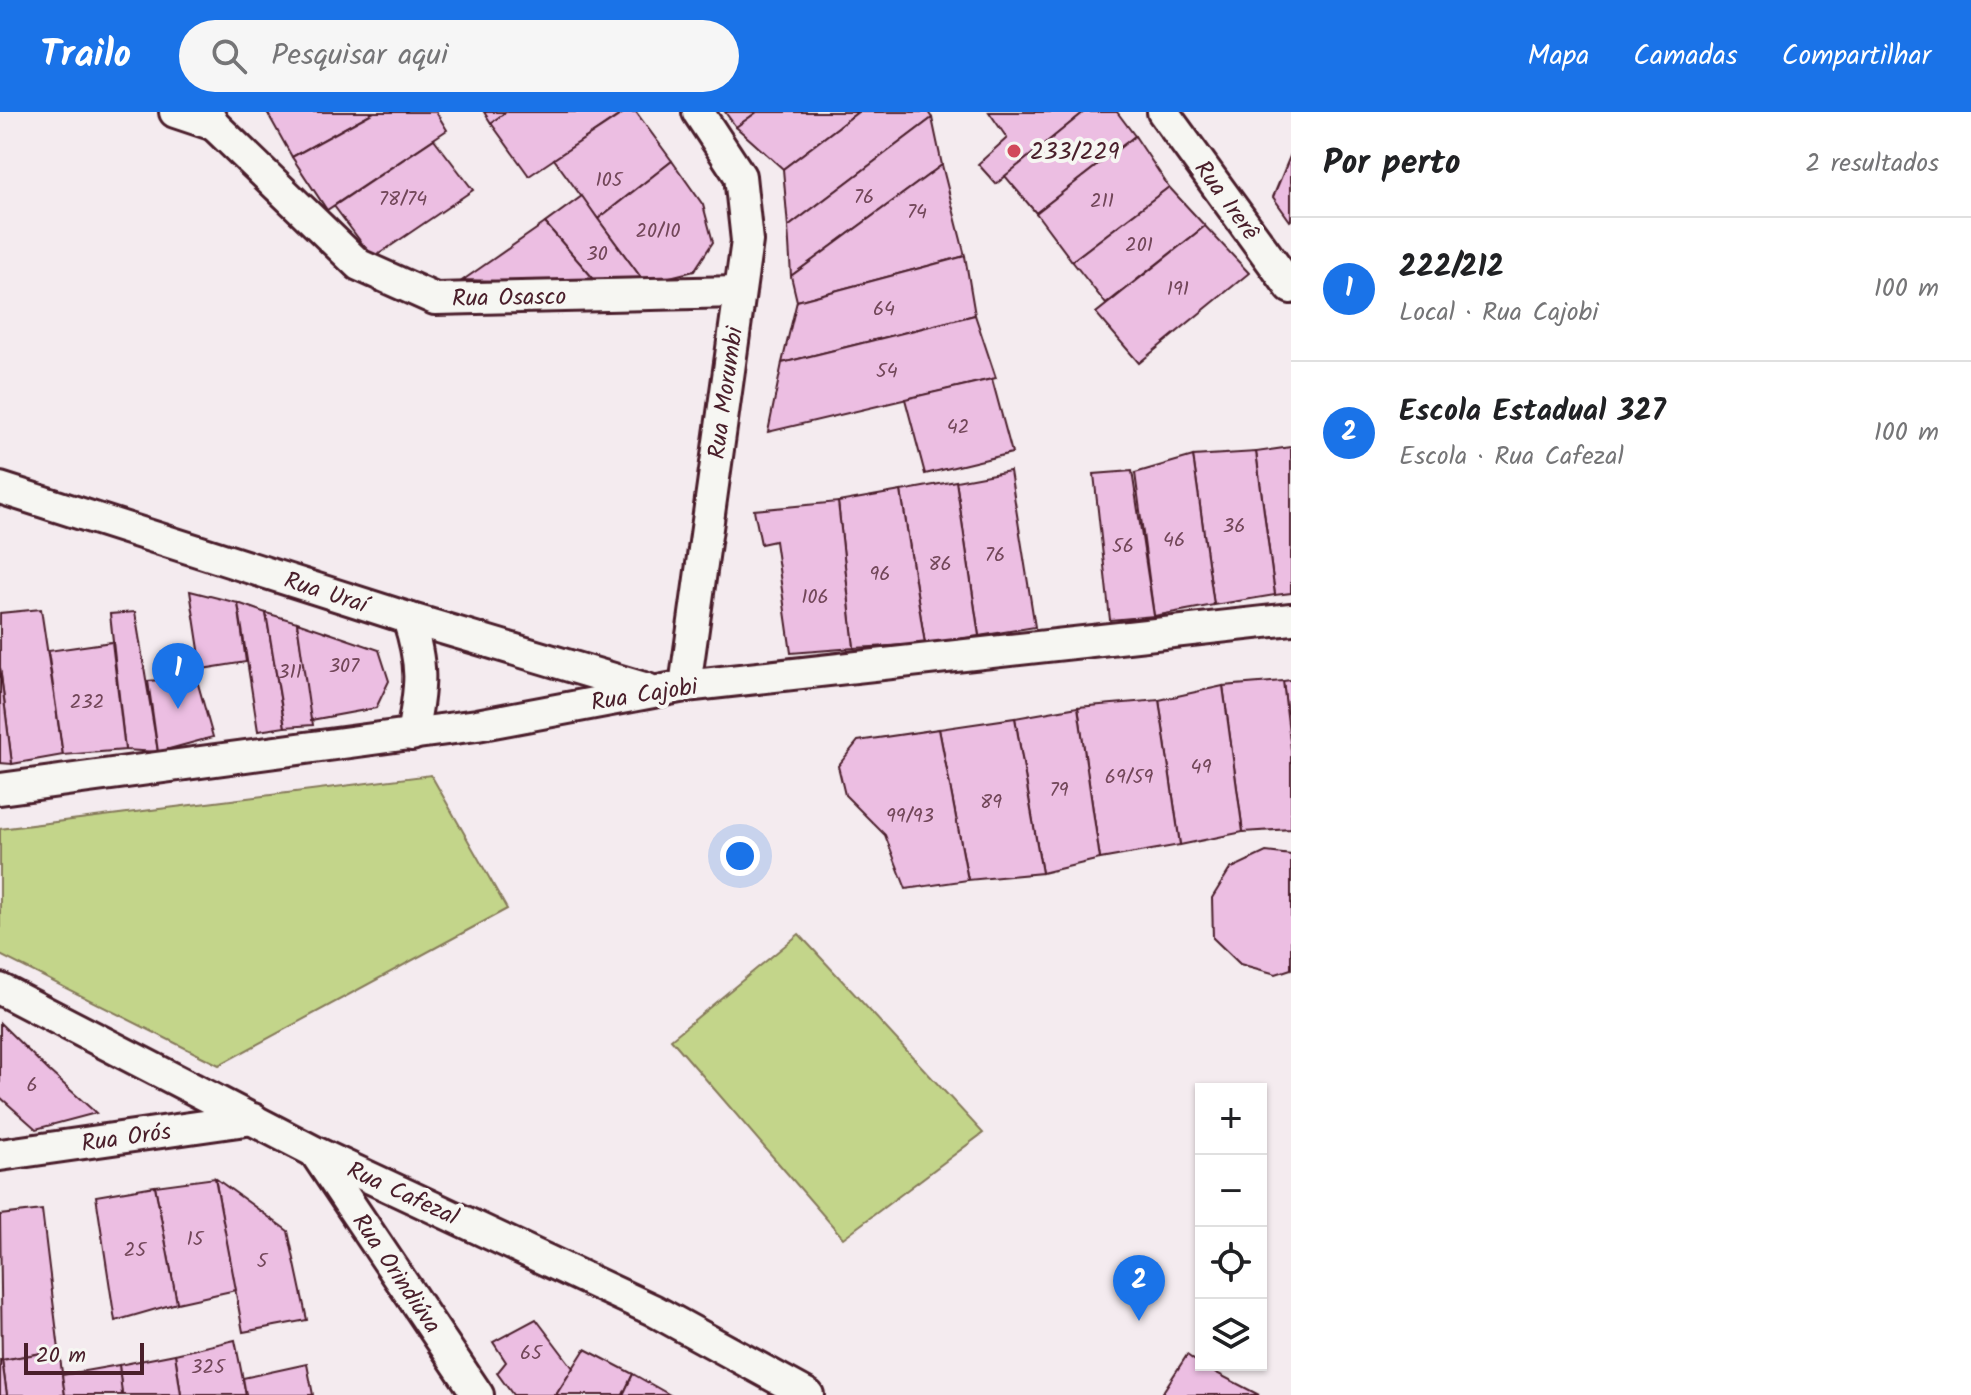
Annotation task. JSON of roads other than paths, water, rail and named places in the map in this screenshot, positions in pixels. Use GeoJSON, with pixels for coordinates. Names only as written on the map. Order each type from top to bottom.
{"type":"FeatureCollection","features":[{"type":"Feature","properties":{"kind":"street"},"geometry":{"type":"LineString","coordinates":[[175,112],[210,119]]}},
{"type":"Feature","properties":{"kind":"street","name":"Rua Morumbi"},"geometry":{"type":"LineString","coordinates":[[685,686],[747,241],[740,176],[698,112]]}},
{"type":"Feature","properties":{"kind":"street","name":"Rua Irerê"},"geometry":{"type":"LineString","coordinates":[[1167,113],[1291,288]]}},
{"type":"Feature","properties":{"kind":"street","name":"Rua Osasco"},"geometry":{"type":"LineString","coordinates":[[210,119],[359,265],[435,299],[738,292]]}},
{"type":"Feature","properties":{"kind":"street","name":"Rua Uraí"},"geometry":{"type":"LineString","coordinates":[[0,488],[408,618],[653,691]]}},
{"type":"Feature","properties":{"kind":"street"},"geometry":{"type":"LineString","coordinates":[[408,618],[421,655],[421,684],[412,735]]}},
{"type":"Feature","properties":{"kind":"street","name":"Rua Cajobi"},"geometry":{"type":"LineString","coordinates":[[0,789],[412,735],[685,686],[1291,619]]}},
{"type":"Feature","properties":{"kind":"street","name":"Rua Cafezal"},"geometry":{"type":"LineString","coordinates":[[0,989],[315,1152],[653,1310],[808,1395]]}},
{"type":"Feature","properties":{"kind":"street","name":"Rua Orós"},"geometry":{"type":"LineString","coordinates":[[0,1155],[253,1119]]}},
{"type":"Feature","properties":{"kind":"street","name":"Rua Orindiúva"},"geometry":{"type":"LineString","coordinates":[[315,1152],[478,1395]]}},
{"type":"Feature","properties":{"kind":"place","name":"233/229"},"geometry":{"type":"Point","coordinates":[1014,151]}},
{"type":"Feature","properties":{"kind":"place","name":"222/212"},"geometry":{"type":"Point","coordinates":[178,709]}},
{"type":"Feature","properties":{"kind":"place","name":"Escola Estadual 327"},"geometry":{"type":"Point","coordinates":[1139,1321]}}]}
